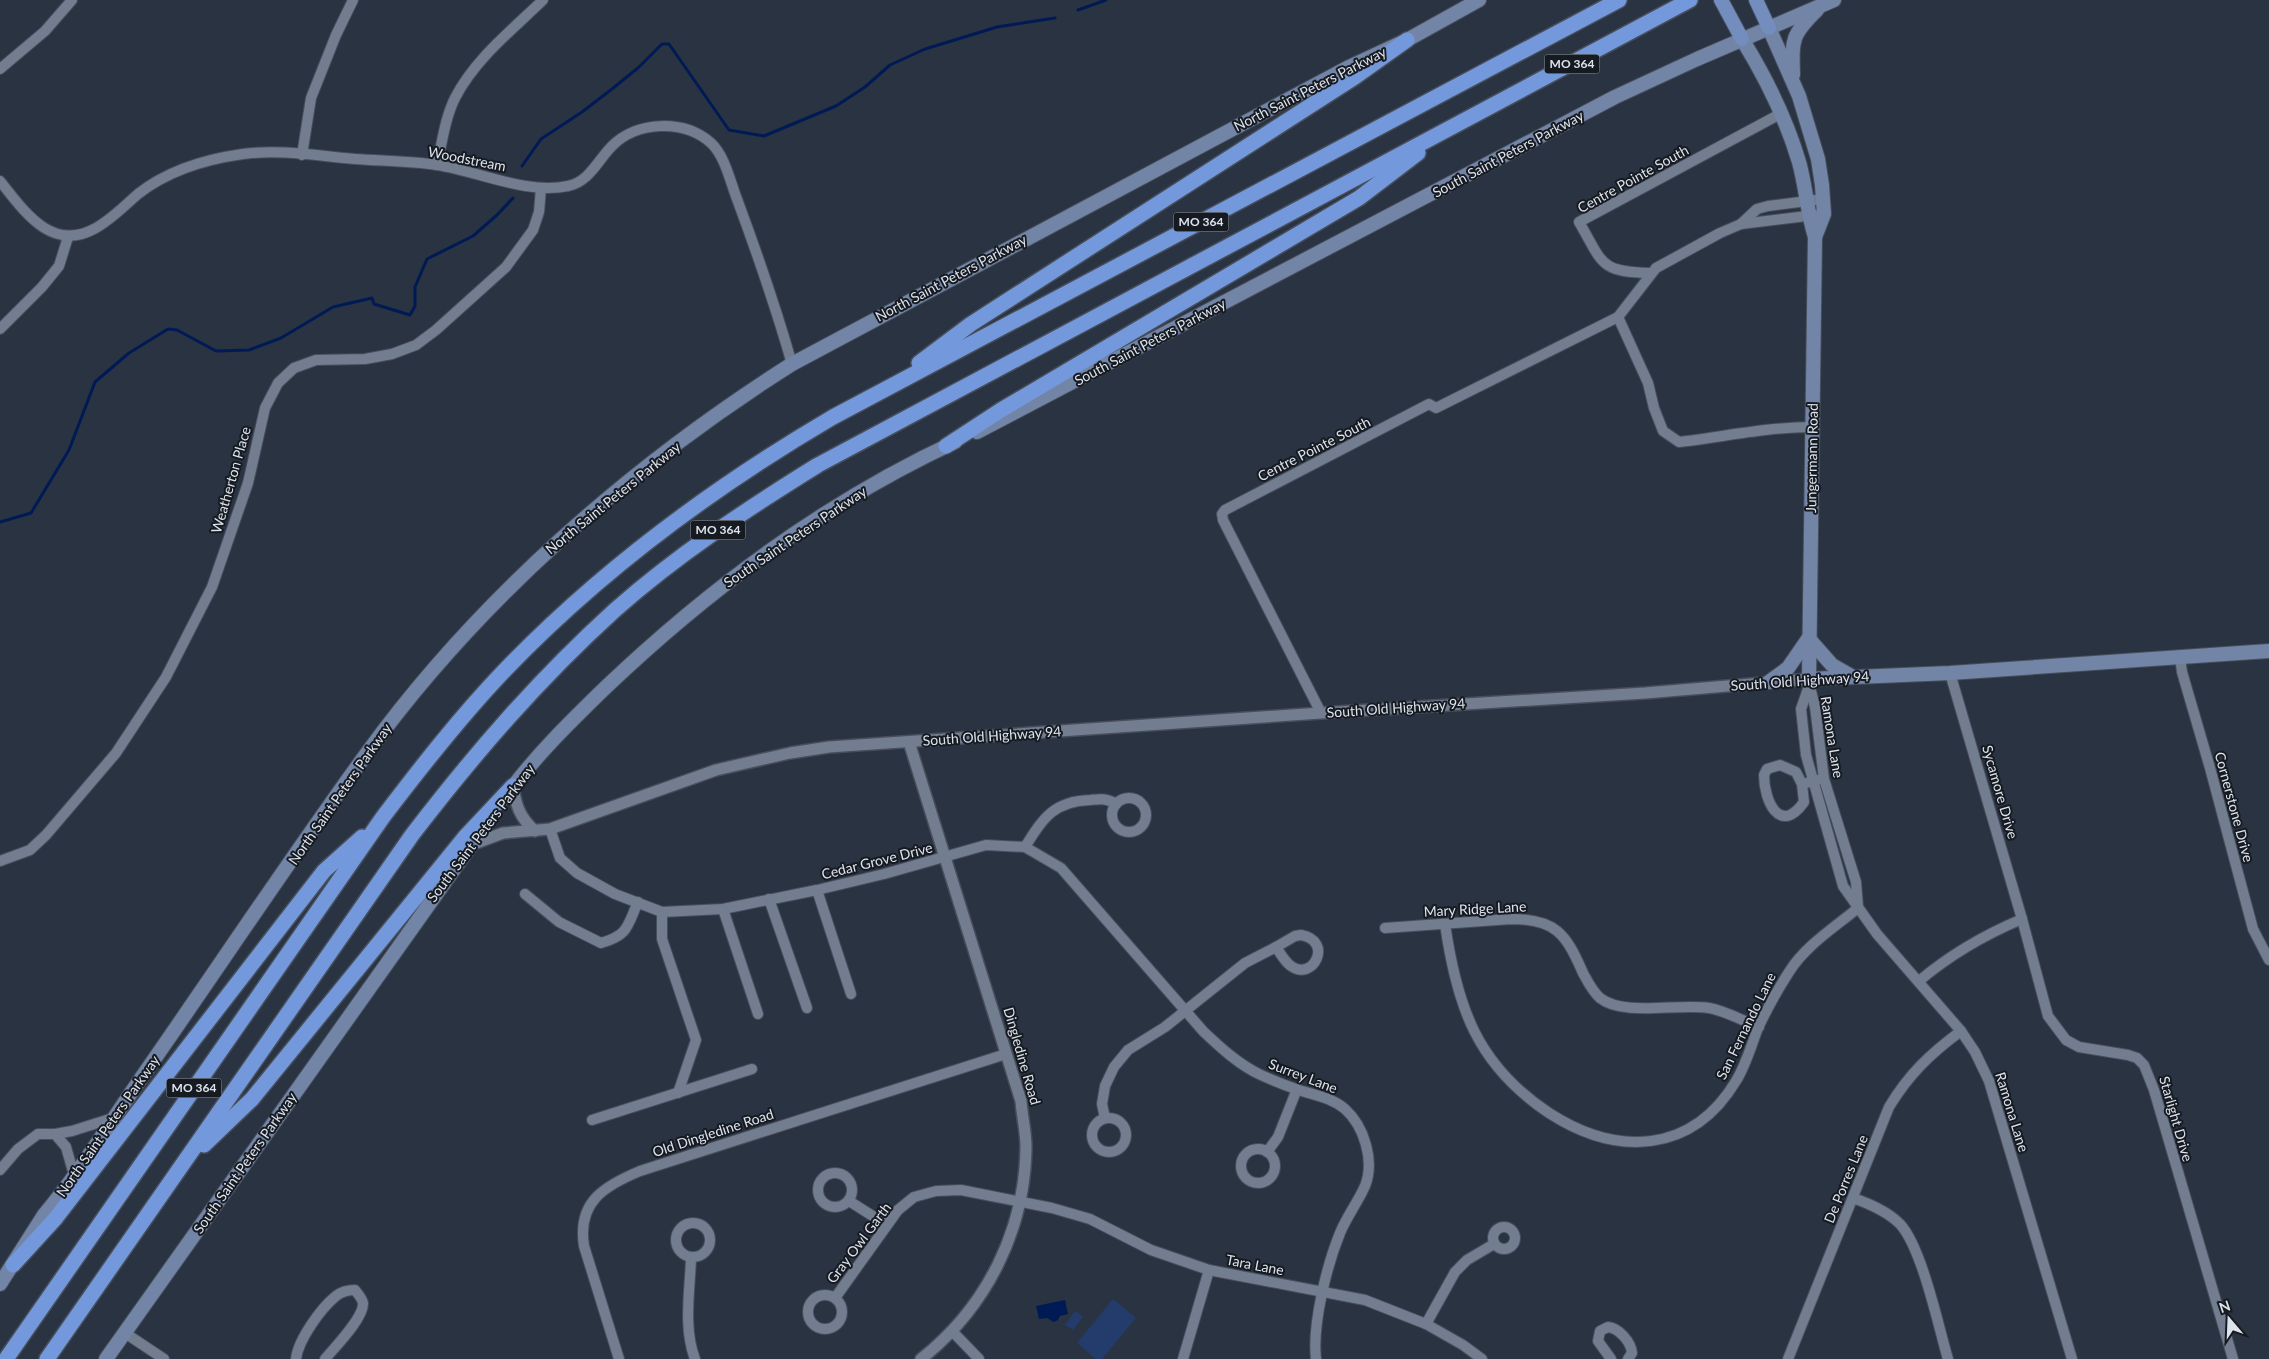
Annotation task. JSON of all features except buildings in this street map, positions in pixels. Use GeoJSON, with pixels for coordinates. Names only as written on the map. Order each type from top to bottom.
{"type":"FeatureCollection","features":[{"type":"Feature","properties":{"kind":"highway","name":"MO 364"},"geometry":{"type":"LineString","coordinates":[[6,1359],[383,817],[428,758],[479,699],[559,616],[600,580],[644,544],[735,477],[783,446],[884,390],[1619,0]]}},
{"type":"Feature","properties":{"kind":"highway","name":"MO 364"},"geometry":{"type":"LineString","coordinates":[[47,1359],[412,835],[490,737],[535,687],[616,610],[648,583],[713,533],[818,464],[1690,0]]}},
{"type":"Feature","properties":{"kind":"highway"},"geometry":{"type":"LineString","coordinates":[[884,390],[971,324],[1354,77],[1407,40]]}},
{"type":"Feature","properties":{"kind":"highway"},"geometry":{"type":"LineString","coordinates":[[946,446],[1001,410],[1359,198],[1452,126]]}},
{"type":"Feature","properties":{"kind":"highway"},"geometry":{"type":"LineString","coordinates":[[181,1166],[252,1099],[465,837],[513,786]]}},
{"type":"Feature","properties":{"kind":"highway"},"geometry":{"type":"LineString","coordinates":[[13,1265],[55,1219],[324,871],[383,817]]}},
{"type":"Feature","properties":{"kind":"main road","name":"North Saint Peters Parkway"},"geometry":{"type":"LineString","coordinates":[[0,1284],[44,1214],[74,1175],[367,754],[438,663],[530,568],[586,518],[632,480],[750,390],[792,364],[1341,72],[1407,40],[1478,0]]}},
{"type":"Feature","properties":{"kind":"main road","name":"Jungermann Road"},"geometry":{"type":"LineString","coordinates":[[1721,0],[1769,85],[1782,114],[1798,158],[1807,200],[1808,216],[1815,237],[1809,683]]}},
{"type":"Feature","properties":{"kind":"main road","name":"Jungermann Road"},"geometry":{"type":"LineString","coordinates":[[1756,0],[1793,80],[1818,159],[1824,214],[1815,237]]}},
{"type":"Feature","properties":{"kind":"main road","name":"South Saint Peters Parkway"},"geometry":{"type":"LineString","coordinates":[[108,1358],[513,786],[578,714],[651,645],[713,593],[765,554],[831,510],[876,483],[946,446],[1013,414],[1615,97],[1742,39],[1828,3]]}},
{"type":"Feature","properties":{"kind":"main road"},"geometry":{"type":"LineString","coordinates":[[1793,80],[1792,47],[1794,38],[1800,27],[1828,3]]}},
{"type":"Feature","properties":{"kind":"main road"},"geometry":{"type":"LineString","coordinates":[[1769,682],[1788,668],[1809,639],[1832,665],[1853,677]]}},
{"type":"Feature","properties":{"kind":"main road","name":"South Old Highway 94"},"geometry":{"type":"LineString","coordinates":[[1809,683],[1853,677],[1950,673],[2269,651]]}},
{"type":"Feature","properties":{"kind":"street"},"geometry":{"type":"LineString","coordinates":[[0,69],[46,31],[72,0]]}},
{"type":"Feature","properties":{"kind":"street"},"geometry":{"type":"LineString","coordinates":[[302,154],[311,98],[336,35],[353,0]]}},
{"type":"Feature","properties":{"kind":"street"},"geometry":{"type":"LineString","coordinates":[[437,165],[454,99],[469,75],[543,0]]}},
{"type":"Feature","properties":{"kind":"street","name":"Centre Pointe South"},"geometry":{"type":"LineString","coordinates":[[1650,273],[1609,268],[1602,261],[1579,222],[1782,114]]}},
{"type":"Feature","properties":{"kind":"street","name":"Woodstream"},"geometry":{"type":"LineString","coordinates":[[68,237],[95,229],[119,212],[139,193],[164,178],[186,168],[241,154],[270,152],[437,165],[541,188],[568,186],[582,181],[621,138],[639,130],[656,126],[675,126],[693,132],[711,144],[722,160],[749,232],[792,364]]}},
{"type":"Feature","properties":{"kind":"street"},"geometry":{"type":"LineString","coordinates":[[0,181],[37,223],[50,232],[68,237],[59,266],[42,287],[0,329]]}},
{"type":"Feature","properties":{"kind":"street","name":"Weatherton Place"},"geometry":{"type":"LineString","coordinates":[[0,861],[30,850],[46,835],[116,753],[166,677],[212,587],[248,483],[265,408],[278,383],[294,368],[316,360],[365,359],[392,354],[416,345],[506,268],[532,230],[539,212],[541,188]]}},
{"type":"Feature","properties":{"kind":"street","name":"Centre Pointe South"},"geometry":{"type":"LineString","coordinates":[[1321,713],[1223,520],[1222,514],[1225,510],[1429,404],[1436,408],[1618,317],[1634,298],[1650,273],[1665,261],[1741,224],[1757,209],[1823,199]]}},
{"type":"Feature","properties":{"kind":"street","name":"Centre Pointe South"},"geometry":{"type":"LineString","coordinates":[[1741,224],[1824,214]]}},
{"type":"Feature","properties":{"kind":"street"},"geometry":{"type":"LineString","coordinates":[[1618,317],[1648,383],[1654,408],[1663,431],[1679,442],[1783,427],[1812,427]]}},
{"type":"Feature","properties":{"kind":"street","name":"Cornerstone Drive"},"geometry":{"type":"LineString","coordinates":[[2180,657],[2182,672],[2210,768],[2252,929],[2262,951],[2269,960]]}},
{"type":"Feature","properties":{"kind":"street","name":"Sycamore Drive"},"geometry":{"type":"LineString","coordinates":[[1950,673],[2022,919]]}},
{"type":"Feature","properties":{"kind":"street","name":"South Old Highway 94"},"geometry":{"type":"LineString","coordinates":[[471,845],[503,832],[535,832],[550,829],[673,784],[753,761],[829,747],[1769,682],[1809,683]]}},
{"type":"Feature","properties":{"kind":"street","name":"Ramona Lane"},"geometry":{"type":"LineString","coordinates":[[1809,683],[1815,707],[1824,778],[1856,882],[1858,908]]}},
{"type":"Feature","properties":{"kind":"street","name":"Ramona Lane"},"geometry":{"type":"LineString","coordinates":[[1809,683],[1801,709],[1807,782],[1843,886],[1876,934],[1961,1031],[1975,1052],[1989,1081],[2072,1359]]}},
{"type":"Feature","properties":{"kind":"street","name":"Dingledine Road"},"geometry":{"type":"LineString","coordinates":[[909,742],[1021,1101],[1026,1146],[1020,1202],[1005,1251],[987,1288],[952,1331],[921,1359]]}},
{"type":"Feature","properties":{"kind":"street"},"geometry":{"type":"LineString","coordinates":[[1773,766],[1785,766],[1796,772],[1807,782],[1804,802],[1791,815],[1783,817],[1777,814],[1769,804],[1764,775],[1767,769],[1773,766]]}},
{"type":"Feature","properties":{"kind":"street"},"geometry":{"type":"LineString","coordinates":[[1807,782],[1824,778]]}},
{"type":"Feature","properties":{"kind":"street"},"geometry":{"type":"LineString","coordinates":[[513,786],[524,822],[535,832]]}},
{"type":"Feature","properties":{"kind":"street"},"geometry":{"type":"LineString","coordinates":[[1025,847],[1051,810],[1075,800],[1108,799],[1116,804]]}},
{"type":"Feature","properties":{"kind":"street","name":"Cedar Grove Drive"},"geometry":{"type":"LineString","coordinates":[[550,829],[560,858],[577,874],[615,894],[662,912],[723,909],[817,890],[944,858],[986,845],[1025,847]]}},
{"type":"Feature","properties":{"kind":"street","name":"Surrey Lane"},"geometry":{"type":"LineString","coordinates":[[1025,847],[1061,868],[1186,1012],[1225,1051],[1258,1074],[1296,1089],[1323,1096],[1344,1108],[1358,1125],[1366,1142],[1369,1164],[1366,1185],[1340,1233],[1316,1327],[1316,1359]]}},
{"type":"Feature","properties":{"kind":"street"},"geometry":{"type":"LineString","coordinates":[[1833,855],[1846,851]]}},
{"type":"Feature","properties":{"kind":"street","name":"Cedar Grove Drive"},"geometry":{"type":"LineString","coordinates":[[817,890],[851,994]]}},
{"type":"Feature","properties":{"kind":"street"},"geometry":{"type":"LineString","coordinates":[[525,894],[559,922],[601,942],[617,938],[624,932],[638,902]]}},
{"type":"Feature","properties":{"kind":"street"},"geometry":{"type":"LineString","coordinates":[[769,899],[806,1008]]}},
{"type":"Feature","properties":{"kind":"street","name":"San Fernando Lane"},"geometry":{"type":"LineString","coordinates":[[1445,924],[1459,995],[1471,1025],[1493,1063],[1521,1092],[1548,1112],[1571,1125],[1598,1135],[1642,1142],[1657,1141],[1691,1129],[1714,1111],[1737,1079],[1759,1027],[1789,970],[1804,953],[1858,908]]}},
{"type":"Feature","properties":{"kind":"street"},"geometry":{"type":"LineString","coordinates":[[723,909],[758,1014]]}},
{"type":"Feature","properties":{"kind":"street"},"geometry":{"type":"LineString","coordinates":[[662,912],[662,939],[696,1040],[678,1093]]}},
{"type":"Feature","properties":{"kind":"street","name":"Mary Ridge Lane"},"geometry":{"type":"LineString","coordinates":[[1386,928],[1521,919],[1545,923],[1567,939],[1590,986],[1600,998],[1615,1006],[1688,1006],[1710,1008],[1759,1027]]}},
{"type":"Feature","properties":{"kind":"street"},"geometry":{"type":"LineString","coordinates":[[1919,981],[1943,960],[1970,943],[2022,919]]}},
{"type":"Feature","properties":{"kind":"street","name":"Starlight Drive"},"geometry":{"type":"LineString","coordinates":[[2022,919],[2048,1016],[2057,1030],[2066,1040],[2078,1046],[2128,1055],[2144,1065],[2154,1090],[2233,1359]]}},
{"type":"Feature","properties":{"kind":"street"},"geometry":{"type":"LineString","coordinates":[[1105,1118],[1102,1104],[1105,1086],[1114,1067],[1128,1050],[1186,1012],[1245,963],[1276,947]]}},
{"type":"Feature","properties":{"kind":"street","name":"De Porres Lane"},"geometry":{"type":"LineString","coordinates":[[1788,1359],[1889,1107],[1903,1085],[1921,1063],[1961,1031]]}},
{"type":"Feature","properties":{"kind":"street","name":"Old Dingledine Road"},"geometry":{"type":"LineString","coordinates":[[619,1359],[584,1246],[583,1221],[592,1199],[617,1181],[640,1171],[1006,1054]]}},
{"type":"Feature","properties":{"kind":"street"},"geometry":{"type":"LineString","coordinates":[[592,1120],[752,1069]]}},
{"type":"Feature","properties":{"kind":"street"},"geometry":{"type":"LineString","coordinates":[[1267,1152],[1278,1137],[1296,1089]]}},
{"type":"Feature","properties":{"kind":"street"},"geometry":{"type":"LineString","coordinates":[[0,1170],[18,1149],[38,1134],[55,1134],[87,1128],[113,1118]]}},
{"type":"Feature","properties":{"kind":"street"},"geometry":{"type":"LineString","coordinates":[[55,1134],[66,1147],[72,1161],[74,1175]]}},
{"type":"Feature","properties":{"kind":"street","name":"Gray Owl Garth"},"geometry":{"type":"LineString","coordinates":[[835,1298],[898,1210],[914,1198],[936,1191],[961,1190],[1020,1202]]}},
{"type":"Feature","properties":{"kind":"street"},"geometry":{"type":"LineString","coordinates":[[1853,1198],[1890,1216],[1906,1232],[1921,1268],[1948,1359]]}},
{"type":"Feature","properties":{"kind":"street"},"geometry":{"type":"LineString","coordinates":[[848,1200],[887,1225]]}},
{"type":"Feature","properties":{"kind":"street","name":"Tara Lane"},"geometry":{"type":"LineString","coordinates":[[1020,1202],[1052,1208],[1090,1219],[1151,1250],[1209,1270],[1365,1300],[1426,1324],[1463,1345],[1482,1359]]}},
{"type":"Feature","properties":{"kind":"street"},"geometry":{"type":"LineString","coordinates":[[1426,1324],[1454,1272],[1467,1260],[1494,1244]]}},
{"type":"Feature","properties":{"kind":"street"},"geometry":{"type":"LineString","coordinates":[[691,1258],[688,1320],[689,1338],[695,1359]]}},
{"type":"Feature","properties":{"kind":"street"},"geometry":{"type":"LineString","coordinates":[[1183,1359],[1209,1270]]}},
{"type":"Feature","properties":{"kind":"street"},"geometry":{"type":"LineString","coordinates":[[296,1359],[297,1348],[331,1300],[346,1290],[355,1290],[363,1303],[362,1311],[358,1319],[325,1359]]}},
{"type":"Feature","properties":{"kind":"street"},"geometry":{"type":"LineString","coordinates":[[1606,1358],[1598,1336],[1604,1328],[1613,1328],[1618,1330],[1632,1348],[1632,1353],[1628,1359]]}},
{"type":"Feature","properties":{"kind":"street"},"geometry":{"type":"LineString","coordinates":[[952,1331],[979,1359]]}},
{"type":"Feature","properties":{"kind":"street"},"geometry":{"type":"LineString","coordinates":[[125,1333],[164,1359]]}},
{"type":"Feature","properties":{"kind":"shaded area"},"geometry":{"type":"Polygon","coordinates":[[[1113,1299],[1136,1318],[1102,1359],[1096,1359],[1077,1343],[1113,1299]]]}},
{"type":"Feature","properties":{"kind":"shaded area"},"geometry":{"type":"Polygon","coordinates":[[[1065,1300],[1068,1314],[1060,1316],[1054,1322],[1047,1318],[1039,1319],[1036,1306],[1065,1300]]]}},
{"type":"Feature","properties":{"kind":"shaded area"},"geometry":{"type":"Polygon","coordinates":[[[1075,1311],[1083,1317],[1073,1330],[1065,1325],[1075,1311]]]}},
{"type":"Feature","properties":{"kind":"waterway"},"geometry":{"type":"LineString","coordinates":[[1078,10],[1106,0]]}},
{"type":"Feature","properties":{"kind":"waterway"},"geometry":{"type":"LineString","coordinates":[[522,166],[541,139],[582,112],[612,89],[639,67],[662,44],[669,44],[729,130],[764,136],[836,106],[865,87],[890,65],[925,49],[997,27],[1055,18]]}},
{"type":"Feature","properties":{"kind":"waterway"},"geometry":{"type":"LineString","coordinates":[[0,522],[31,513],[69,450],[95,382],[129,353],[168,329],[177,330],[216,351],[249,350],[281,338],[333,307],[372,298],[374,304],[410,315],[415,306],[415,287],[427,259],[473,236],[513,198]]}}]}
